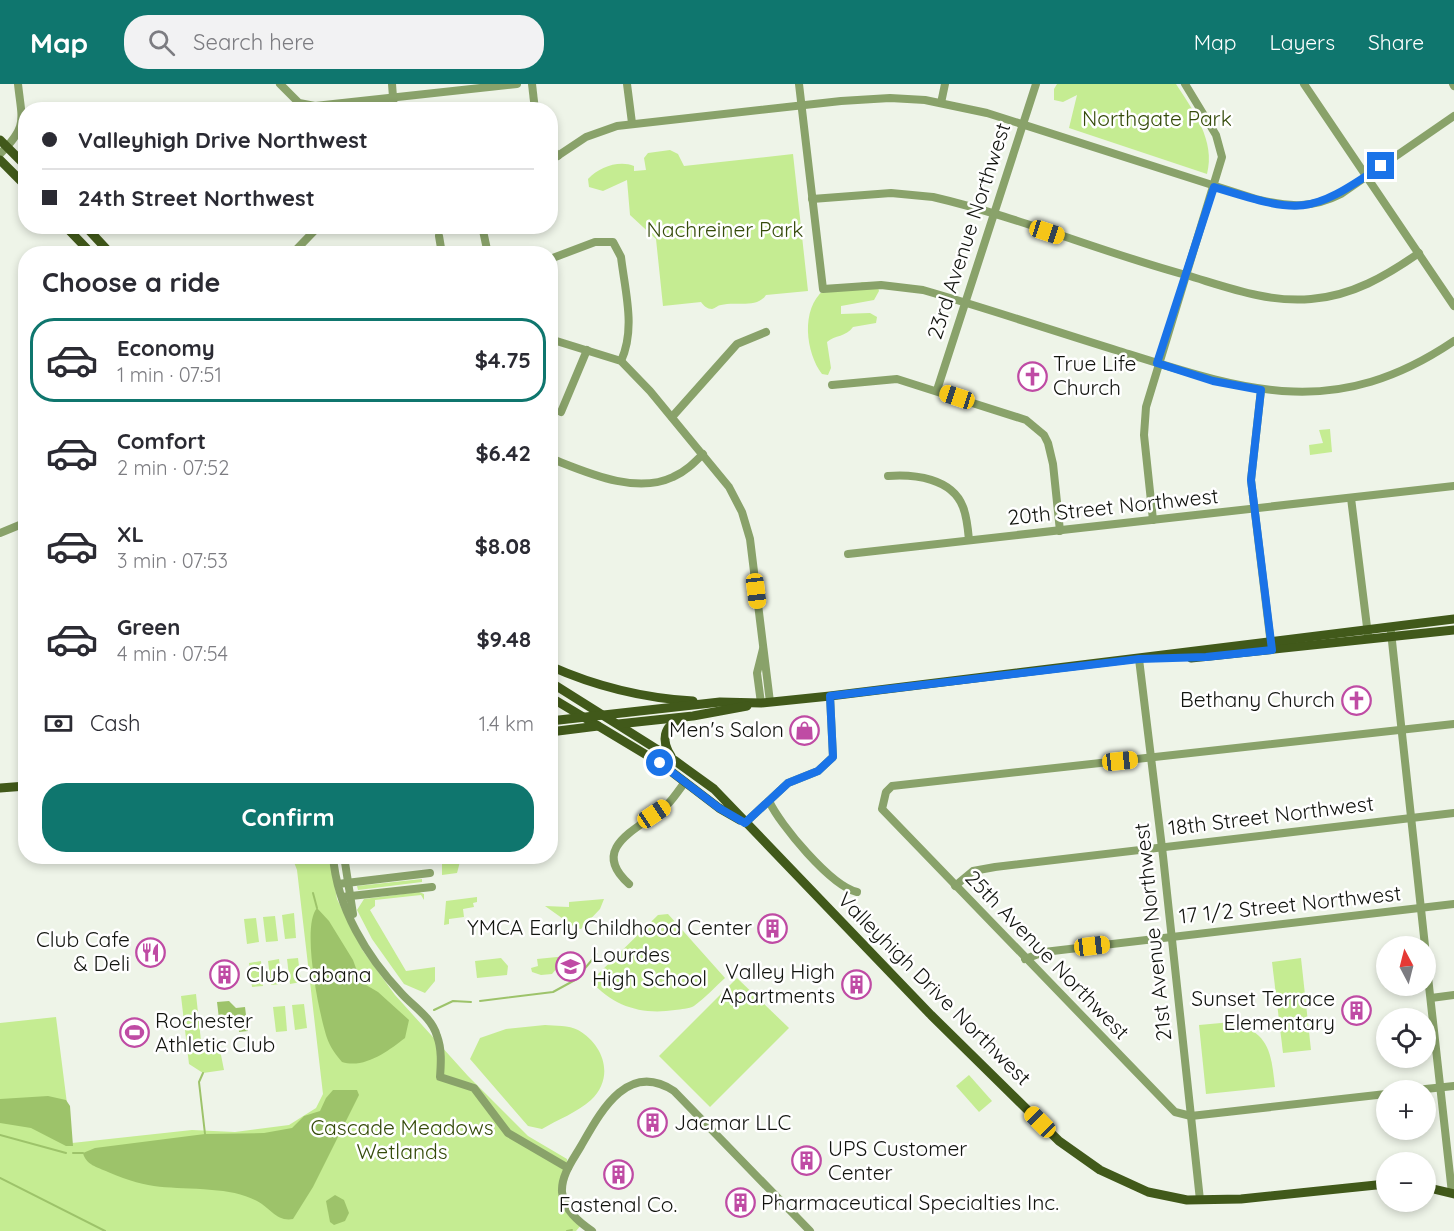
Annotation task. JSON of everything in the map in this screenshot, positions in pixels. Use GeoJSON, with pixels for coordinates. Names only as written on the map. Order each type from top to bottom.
{"type":"FeatureCollection","features":[{"type":"Feature","properties":{"kind":"main road"},"geometry":{"type":"LineString","coordinates":[[2,147],[18,160]]}},
{"type":"Feature","properties":{"kind":"main road"},"geometry":{"type":"LineString","coordinates":[[0,160],[18,178]]}},
{"type":"Feature","properties":{"kind":"main road"},"geometry":{"type":"LineString","coordinates":[[73,234],[84,246]]}},
{"type":"Feature","properties":{"kind":"main road"},"geometry":{"type":"LineString","coordinates":[[92,234],[104,246]]}},
{"type":"Feature","properties":{"kind":"main road"},"geometry":{"type":"LineString","coordinates":[[1271,646],[1367,629],[1454,619]]}},
{"type":"Feature","properties":{"kind":"main road"},"geometry":{"type":"LineString","coordinates":[[558,669],[611,690],[660,699],[765,702],[1139,659],[1271,646],[1368,640],[1454,630]]}},
{"type":"Feature","properties":{"kind":"main road","name":"Valleyhigh Drive Northwest"},"geometry":{"type":"LineString","coordinates":[[558,687],[674,760],[714,789],[931,1015],[1072,1152],[1100,1170],[1142,1190],[1172,1197],[1200,1200],[1376,1185]]}},
{"type":"Feature","properties":{"kind":"main road","name":"Valleyhigh Drive Northwest"},"geometry":{"type":"LineString","coordinates":[[558,702],[660,763],[719,808],[745,823]]}},
{"type":"Feature","properties":{"kind":"main road"},"geometry":{"type":"LineString","coordinates":[[558,720],[720,702]]}},
{"type":"Feature","properties":{"kind":"main road"},"geometry":{"type":"LineString","coordinates":[[558,731],[693,716],[765,702]]}},
{"type":"Feature","properties":{"kind":"main road"},"geometry":{"type":"LineString","coordinates":[[674,760],[666,746],[666,732],[674,722],[693,716]]}},
{"type":"Feature","properties":{"kind":"main road"},"geometry":{"type":"LineString","coordinates":[[0,788],[18,787]]}},
{"type":"Feature","properties":{"kind":"main road"},"geometry":{"type":"LineString","coordinates":[[1436,1190],[1453,1194]]}},
{"type":"Feature","properties":{"kind":"street"},"geometry":{"type":"LineString","coordinates":[[18,84],[19,102]]}},
{"type":"Feature","properties":{"kind":"street"},"geometry":{"type":"LineString","coordinates":[[280,84],[301,102]]}},
{"type":"Feature","properties":{"kind":"street"},"geometry":{"type":"LineString","coordinates":[[392,84],[393,102]]}},
{"type":"Feature","properties":{"kind":"street"},"geometry":{"type":"LineString","coordinates":[[362,102],[517,84]]}},
{"type":"Feature","properties":{"kind":"street"},"geometry":{"type":"LineString","coordinates":[[532,84],[534,102]]}},
{"type":"Feature","properties":{"kind":"street"},"geometry":{"type":"LineString","coordinates":[[627,84],[632,123]]}},
{"type":"Feature","properties":{"kind":"street"},"geometry":{"type":"LineString","coordinates":[[800,84],[823,289],[873,285],[905,286],[965,302],[1213,381],[1261,390],[1322,392],[1368,383],[1408,368],[1454,341]]}},
{"type":"Feature","properties":{"kind":"street"},"geometry":{"type":"LineString","coordinates":[[941,103],[945,84]]}},
{"type":"Feature","properties":{"kind":"street","name":"23rd Avenue Northwest"},"geometry":{"type":"LineString","coordinates":[[937,390],[1036,84]]}},
{"type":"Feature","properties":{"kind":"street"},"geometry":{"type":"LineString","coordinates":[[1153,520],[1144,425],[1157,363],[1221,164],[1220,144],[1185,84]]}},
{"type":"Feature","properties":{"kind":"street"},"geometry":{"type":"LineString","coordinates":[[1304,84],[1454,306]]}},
{"type":"Feature","properties":{"kind":"street"},"geometry":{"type":"LineString","coordinates":[[558,156],[595,132],[632,123],[802,105],[871,99],[908,99],[941,103],[1023,124],[1214,187],[1280,205],[1303,206],[1330,199],[1454,116]]}},
{"type":"Feature","properties":{"kind":"street"},"geometry":{"type":"LineString","coordinates":[[2,147],[18,134]]}},
{"type":"Feature","properties":{"kind":"street"},"geometry":{"type":"LineString","coordinates":[[812,199],[904,194],[945,200],[1268,298],[1312,299],[1366,286],[1419,253]]}},
{"type":"Feature","properties":{"kind":"street"},"geometry":{"type":"LineString","coordinates":[[300,246],[312,234]]}},
{"type":"Feature","properties":{"kind":"street"},"geometry":{"type":"LineString","coordinates":[[439,236],[441,246]]}},
{"type":"Feature","properties":{"kind":"street"},"geometry":{"type":"LineString","coordinates":[[558,256],[602,241],[613,242],[617,247],[621,257],[630,332],[627,348],[621,361]]}},
{"type":"Feature","properties":{"kind":"street"},"geometry":{"type":"LineString","coordinates":[[672,417],[730,350],[742,340],[766,332]]}},
{"type":"Feature","properties":{"kind":"street"},"geometry":{"type":"LineString","coordinates":[[558,341],[621,361],[672,417],[729,487],[747,525],[764,648],[757,673],[765,702]]}},
{"type":"Feature","properties":{"kind":"street"},"geometry":{"type":"LineString","coordinates":[[561,412],[587,350]]}},
{"type":"Feature","properties":{"kind":"street"},"geometry":{"type":"LineString","coordinates":[[832,385],[888,378],[937,390],[1026,420],[1044,435],[1053,464],[1060,531]]}},
{"type":"Feature","properties":{"kind":"street"},"geometry":{"type":"LineString","coordinates":[[1261,390],[1252,463],[1271,646]]}},
{"type":"Feature","properties":{"kind":"street"},"geometry":{"type":"LineString","coordinates":[[558,461],[612,479],[637,484],[670,479],[703,454]]}},
{"type":"Feature","properties":{"kind":"street"},"geometry":{"type":"LineString","coordinates":[[888,476],[920,476],[950,490],[963,505],[969,540]]}},
{"type":"Feature","properties":{"kind":"street","name":"20th Street Northwest"},"geometry":{"type":"LineString","coordinates":[[848,554],[1454,486]]}},
{"type":"Feature","properties":{"kind":"street"},"geometry":{"type":"LineString","coordinates":[[1351,498],[1368,640]]}},
{"type":"Feature","properties":{"kind":"street"},"geometry":{"type":"LineString","coordinates":[[0,533],[18,526]]}},
{"type":"Feature","properties":{"kind":"street"},"geometry":{"type":"LineString","coordinates":[[1390,626],[1423,936]]}},
{"type":"Feature","properties":{"kind":"street","name":"21st Avenue Northwest"},"geometry":{"type":"LineString","coordinates":[[1139,659],[1200,1200]]}},
{"type":"Feature","properties":{"kind":"street"},"geometry":{"type":"LineString","coordinates":[[745,823],[788,783],[818,771],[833,757],[830,696]]}},
{"type":"Feature","properties":{"kind":"street"},"geometry":{"type":"LineString","coordinates":[[1151,758],[1454,724]]}},
{"type":"Feature","properties":{"kind":"street","name":"25th Avenue Northwest"},"geometry":{"type":"LineString","coordinates":[[1151,758],[892,786],[886,792],[882,809],[1168,1106],[1182,1116],[1191,1116]]}},
{"type":"Feature","properties":{"kind":"street"},"geometry":{"type":"LineString","coordinates":[[629,884],[614,865],[617,845],[641,822],[666,806],[685,782]]}},
{"type":"Feature","properties":{"kind":"street"},"geometry":{"type":"LineString","coordinates":[[769,801],[786,829],[840,885],[856,892]]}},
{"type":"Feature","properties":{"kind":"street","name":"18th Street Northwest"},"geometry":{"type":"LineString","coordinates":[[955,886],[966,875],[982,869],[1454,813]]}},
{"type":"Feature","properties":{"kind":"street"},"geometry":{"type":"LineString","coordinates":[[334,864],[338,884],[346,897],[359,936],[370,956],[403,996],[429,1020],[437,1035],[441,1060],[440,1077],[474,1088],[508,1133],[568,1168]]}},
{"type":"Feature","properties":{"kind":"street"},"geometry":{"type":"LineString","coordinates":[[345,864],[348,882],[346,897]]}},
{"type":"Feature","properties":{"kind":"street"},"geometry":{"type":"LineString","coordinates":[[338,884],[430,873]]}},
{"type":"Feature","properties":{"kind":"street"},"geometry":{"type":"LineString","coordinates":[[346,897],[432,887]]}},
{"type":"Feature","properties":{"kind":"street","name":"17 1/2 Street Northwest"},"geometry":{"type":"LineString","coordinates":[[1025,959],[1044,952],[1454,904]]}},
{"type":"Feature","properties":{"kind":"street"},"geometry":{"type":"LineString","coordinates":[[1453,1194],[1431,998],[1454,995]]}},
{"type":"Feature","properties":{"kind":"street"},"geometry":{"type":"LineString","coordinates":[[592,1231],[574,1217],[563,1197],[562,1183],[568,1168],[609,1101],[621,1090],[638,1084],[661,1085],[674,1092],[810,1231]]}},
{"type":"Feature","properties":{"kind":"street"},"geometry":{"type":"LineString","coordinates":[[1436,1088],[1454,1086]]}},
{"type":"Feature","properties":{"kind":"street"},"geometry":{"type":"LineString","coordinates":[[1191,1116],[1376,1095]]}},
{"type":"Feature","properties":{"kind":"green space","name":"Northgate Park"},"geometry":{"type":"Polygon","coordinates":[[[1057,84],[1176,84],[1196,115],[1206,138],[1209,162],[1207,174],[1069,128],[1077,95],[1063,102],[1054,100],[1054,89],[1057,84]]]}},
{"type":"Feature","properties":{"kind":"green space","name":"Nachreiner Park"},"geometry":{"type":"Polygon","coordinates":[[[670,150],[678,154],[684,166],[793,154],[808,291],[766,295],[757,302],[720,305],[712,309],[701,302],[663,306],[656,239],[630,215],[627,180],[603,191],[589,187],[588,179],[603,168],[616,164],[634,166],[634,171],[646,170],[644,158],[648,153],[670,150]]]}},
{"type":"Feature","properties":{"kind":"green space"},"geometry":{"type":"Polygon","coordinates":[[[862,282],[877,284],[879,291],[874,300],[841,306],[841,314],[870,313],[877,317],[876,323],[853,327],[847,333],[827,342],[831,368],[828,375],[822,374],[812,355],[809,343],[811,308],[816,298],[824,290],[854,287],[862,282]]]}},
{"type":"Feature","properties":{"kind":"green space"},"geometry":{"type":"Polygon","coordinates":[[[1330,429],[1332,452],[1310,455],[1309,445],[1323,443],[1319,430],[1330,429]]]}},
{"type":"Feature","properties":{"kind":"green space","name":"Cascade Meadows Wetlands"},"geometry":{"type":"Polygon","coordinates":[[[295,864],[331,864],[337,899],[363,951],[395,995],[468,1076],[528,1136],[567,1159],[568,1168],[562,1192],[582,1224],[576,1231],[0,1231],[0,1023],[56,1017],[72,1143],[192,1130],[235,1132],[289,1125],[316,1108],[323,1094],[295,864]]]}},
{"type":"Feature","properties":{"kind":"green space"},"geometry":{"type":"Polygon","coordinates":[[[442,864],[459,864],[457,873],[442,875],[442,864]]]}},
{"type":"Feature","properties":{"kind":"green space"},"geometry":{"type":"Polygon","coordinates":[[[422,879],[422,882],[358,890],[357,886],[422,879]]]}},
{"type":"Feature","properties":{"kind":"green space"},"geometry":{"type":"Polygon","coordinates":[[[419,892],[424,894],[424,900],[421,895],[375,900],[375,906],[370,910],[406,971],[435,967],[435,981],[425,993],[404,984],[372,939],[357,910],[364,899],[419,892]]]}},
{"type":"Feature","properties":{"kind":"green space"},"geometry":{"type":"Polygon","coordinates":[[[477,897],[477,902],[473,903],[474,907],[463,909],[464,917],[449,919],[449,924],[444,925],[446,901],[477,897]]]}},
{"type":"Feature","properties":{"kind":"green space"},"geometry":{"type":"Polygon","coordinates":[[[604,899],[600,909],[581,929],[576,928],[545,906],[569,907],[569,902],[604,899]]]}},
{"type":"Feature","properties":{"kind":"green space"},"geometry":{"type":"Polygon","coordinates":[[[294,913],[296,938],[285,939],[282,915],[294,913]]]}},
{"type":"Feature","properties":{"kind":"green space"},"geometry":{"type":"Polygon","coordinates":[[[668,914],[725,978],[702,1000],[685,1009],[640,1010],[619,1003],[591,981],[658,915],[668,914]]]}},
{"type":"Feature","properties":{"kind":"green space"},"geometry":{"type":"Polygon","coordinates":[[[275,916],[278,941],[266,942],[263,917],[275,916]]]}},
{"type":"Feature","properties":{"kind":"green space"},"geometry":{"type":"Polygon","coordinates":[[[256,918],[259,942],[247,944],[244,919],[256,918]]]}},
{"type":"Feature","properties":{"kind":"green space"},"geometry":{"type":"Polygon","coordinates":[[[567,956],[552,974],[541,975],[532,972],[531,968],[538,966],[537,959],[567,956]]]}},
{"type":"Feature","properties":{"kind":"green space"},"geometry":{"type":"Polygon","coordinates":[[[298,958],[301,982],[290,984],[287,959],[298,958]]]}},
{"type":"Feature","properties":{"kind":"green space"},"geometry":{"type":"Polygon","coordinates":[[[501,958],[508,966],[507,975],[477,978],[475,961],[501,958]]]}},
{"type":"Feature","properties":{"kind":"green space"},"geometry":{"type":"Polygon","coordinates":[[[1301,958],[1311,1050],[1283,1053],[1272,962],[1301,958]]]}},
{"type":"Feature","properties":{"kind":"green space"},"geometry":{"type":"Polygon","coordinates":[[[279,959],[282,984],[271,985],[268,961],[279,959]]]}},
{"type":"Feature","properties":{"kind":"green space"},"geometry":{"type":"Polygon","coordinates":[[[261,961],[263,986],[252,987],[249,963],[261,961]]]}},
{"type":"Feature","properties":{"kind":"green space"},"geometry":{"type":"Polygon","coordinates":[[[737,978],[789,1028],[710,1107],[659,1056],[737,978]]]}},
{"type":"Feature","properties":{"kind":"green space"},"geometry":{"type":"Polygon","coordinates":[[[196,994],[201,1041],[218,1040],[224,1070],[203,1073],[189,1064],[181,996],[196,994]]]}},
{"type":"Feature","properties":{"kind":"green space"},"geometry":{"type":"Polygon","coordinates":[[[304,1004],[307,1028],[295,1030],[292,1005],[304,1004]]]}},
{"type":"Feature","properties":{"kind":"green space"},"geometry":{"type":"Polygon","coordinates":[[[285,1006],[287,1031],[276,1032],[273,1007],[285,1006]]]}},
{"type":"Feature","properties":{"kind":"green space"},"geometry":{"type":"Polygon","coordinates":[[[1232,1022],[1254,1032],[1266,1045],[1272,1063],[1275,1087],[1206,1094],[1199,1025],[1232,1022]]]}},
{"type":"Feature","properties":{"kind":"green space"},"geometry":{"type":"Polygon","coordinates":[[[545,1025],[570,1027],[587,1036],[600,1053],[604,1072],[603,1081],[591,1100],[542,1129],[528,1126],[470,1059],[480,1038],[506,1029],[545,1025]]]}},
{"type":"Feature","properties":{"kind":"green space"},"geometry":{"type":"Polygon","coordinates":[[[969,1075],[992,1101],[979,1112],[956,1086],[969,1075]]]}},
{"type":"Feature","properties":{"kind":"shaded area"},"geometry":{"type":"Polygon","coordinates":[[[317,908],[329,921],[353,960],[361,982],[378,992],[409,1020],[405,1038],[368,1061],[351,1064],[342,1062],[333,1051],[327,1038],[316,991],[311,951],[313,918],[317,908]]]}},
{"type":"Feature","properties":{"kind":"shaded area"},"geometry":{"type":"Polygon","coordinates":[[[229,1001],[236,1008],[245,1007],[248,1031],[239,1032],[238,1020],[232,1026],[220,1027],[217,1002],[229,1001]]]}},
{"type":"Feature","properties":{"kind":"shaded area"},"geometry":{"type":"Polygon","coordinates":[[[333,1090],[357,1090],[359,1095],[313,1187],[293,1219],[282,1218],[257,1201],[235,1193],[160,1187],[136,1182],[92,1165],[84,1157],[83,1153],[95,1148],[205,1134],[264,1133],[292,1128],[304,1116],[320,1111],[333,1090]]]}},
{"type":"Feature","properties":{"kind":"shaded area"},"geometry":{"type":"Polygon","coordinates":[[[48,1096],[66,1100],[70,1106],[73,1146],[66,1146],[31,1128],[0,1123],[0,1099],[48,1096]]]}},
{"type":"Feature","properties":{"kind":"shaded area"},"geometry":{"type":"Polygon","coordinates":[[[335,1195],[344,1200],[349,1213],[345,1221],[334,1225],[330,1222],[326,1201],[335,1195]]]}},
{"type":"Feature","properties":{"kind":"waterway"},"geometry":{"type":"LineString","coordinates":[[313,893],[317,908]]}},
{"type":"Feature","properties":{"kind":"waterway"},"geometry":{"type":"LineString","coordinates":[[480,1001],[553,992],[575,980],[597,954]]}},
{"type":"Feature","properties":{"kind":"waterway"},"geometry":{"type":"LineString","coordinates":[[434,1010],[453,1001],[471,1002]]}},
{"type":"Feature","properties":{"kind":"waterway"},"geometry":{"type":"LineString","coordinates":[[203,1073],[199,1082],[205,1134]]}},
{"type":"Feature","properties":{"kind":"waterway"},"geometry":{"type":"LineString","coordinates":[[0,1135],[66,1153]]}},
{"type":"Feature","properties":{"kind":"waterway"},"geometry":{"type":"LineString","coordinates":[[73,1153],[83,1153]]}},
{"type":"Feature","properties":{"kind":"waterway"},"geometry":{"type":"LineString","coordinates":[[0,1178],[105,1231]]}},
{"type":"Feature","properties":{"kind":"waterway"},"geometry":{"type":"LineString","coordinates":[[567,1231],[572,1230]]}},
{"type":"Feature","properties":{"kind":"place","name":"True Life Church"},"geometry":{"type":"Point","coordinates":[1032,376]}},
{"type":"Feature","properties":{"kind":"place","name":"Bethany Church"},"geometry":{"type":"Point","coordinates":[1356,700]}},
{"type":"Feature","properties":{"kind":"place","name":"Men's Salon"},"geometry":{"type":"Point","coordinates":[805,730]}},
{"type":"Feature","properties":{"kind":"place","name":"YMCA Early Childhood Center"},"geometry":{"type":"Point","coordinates":[773,928]}},
{"type":"Feature","properties":{"kind":"place","name":"Club Cafe & Deli"},"geometry":{"type":"Point","coordinates":[151,952]}},
{"type":"Feature","properties":{"kind":"place","name":"Lourdes High School"},"geometry":{"type":"Point","coordinates":[571,967]}},
{"type":"Feature","properties":{"kind":"place","name":"Club Cabana"},"geometry":{"type":"Point","coordinates":[225,975]}},
{"type":"Feature","properties":{"kind":"place","name":"Valley High Apartments"},"geometry":{"type":"Point","coordinates":[856,984]}},
{"type":"Feature","properties":{"kind":"place","name":"Sunset Terrace Elementary"},"geometry":{"type":"Point","coordinates":[1356,1011]}},
{"type":"Feature","properties":{"kind":"place","name":"Rochester Athletic Club"},"geometry":{"type":"Point","coordinates":[134,1033]}},
{"type":"Feature","properties":{"kind":"place","name":"Jacmar LLC"},"geometry":{"type":"Point","coordinates":[653,1123]}},
{"type":"Feature","properties":{"kind":"place","name":"UPS Customer Center"},"geometry":{"type":"Point","coordinates":[807,1161]}},
{"type":"Feature","properties":{"kind":"place","name":"Fastenal Co."},"geometry":{"type":"Point","coordinates":[618,1174]}},
{"type":"Feature","properties":{"kind":"place","name":"Pharmaceutical Specialties Inc."},"geometry":{"type":"Point","coordinates":[740,1203]}},
{"type":"Feature","properties":{"kind":"route"},"geometry":{"type":"LineString","coordinates":[[660,763],[719,808],[745,823],[781,788],[818,771],[833,757],[835,750],[830,696],[1139,659],[1206,657],[1272,650],[1251,480],[1261,390],[1213,381],[1157,363],[1214,187],[1280,205],[1303,206],[1341,194],[1381,166]]}}]}
